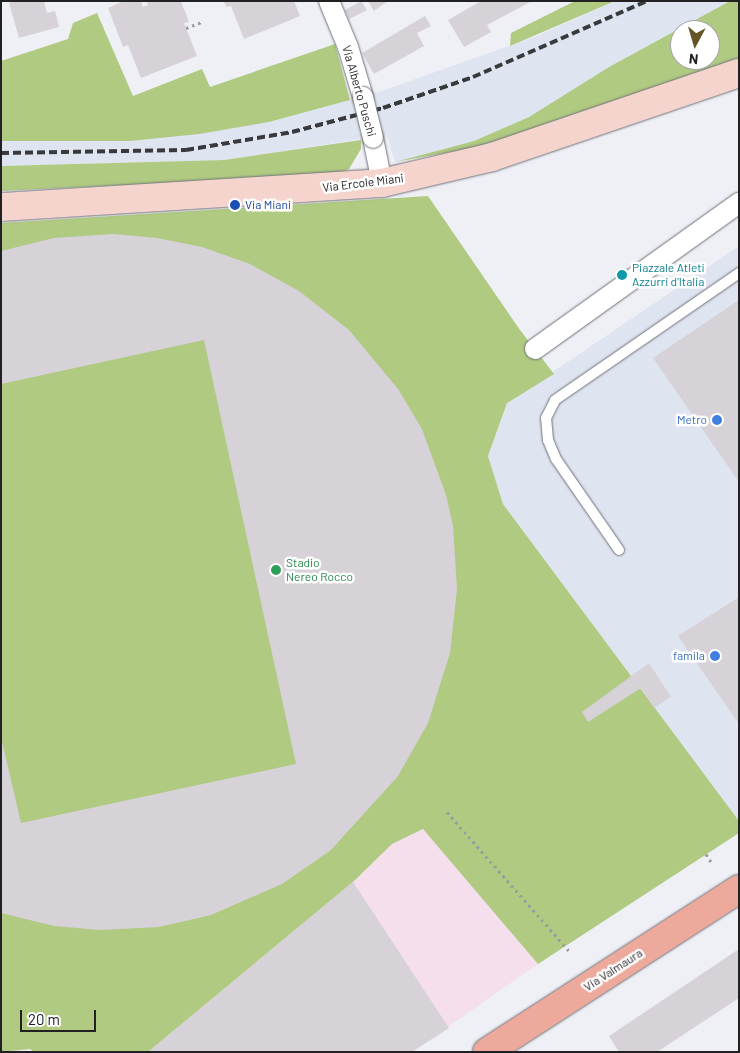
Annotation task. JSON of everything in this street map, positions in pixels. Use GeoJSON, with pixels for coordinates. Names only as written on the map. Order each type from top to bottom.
{"type":"FeatureCollection","features":[{"type":"Feature","properties":{"kind":"main road","name":"Via Valmaura"},"geometry":{"type":"LineString","coordinates":[[487,1052],[739,889]]}},
{"type":"Feature","properties":{"kind":"street","name":"Via Alberto Puschi"},"geometry":{"type":"LineString","coordinates":[[328,1],[348,46],[363,97],[382,183]]}},
{"type":"Feature","properties":{"kind":"street","name":"Via Ercole Miani"},"geometry":{"type":"LineString","coordinates":[[1,208],[382,183],[492,157],[739,73]]}},
{"type":"Feature","properties":{"kind":"street"},"geometry":{"type":"LineString","coordinates":[[535,350],[739,203]]}},
{"type":"Feature","properties":{"kind":"lane"},"geometry":{"type":"LineString","coordinates":[[619,550],[556,459],[548,440],[546,418],[555,400],[739,273]]}},
{"type":"Feature","properties":{"kind":"path"},"geometry":{"type":"LineString","coordinates":[[186,28],[202,22]]}},
{"type":"Feature","properties":{"kind":"path"},"geometry":{"type":"LineString","coordinates":[[447,812],[571,953]]}},
{"type":"Feature","properties":{"kind":"path"},"geometry":{"type":"LineString","coordinates":[[706,854],[711,862]]}},
{"type":"Feature","properties":{"kind":"shaded area"},"geometry":{"type":"Polygon","coordinates":[[[615,1],[730,1],[695,20],[670,20],[670,34],[609,67],[529,117],[474,141],[395,162],[387,135],[224,160],[1,166],[1,141],[130,141],[269,122],[376,93],[537,36],[615,1]]]}},
{"type":"Feature","properties":{"kind":"shaded area"},"geometry":{"type":"Polygon","coordinates":[[[739,246],[739,821],[503,504],[488,456],[507,403],[739,246]]]}},
{"type":"Feature","properties":{"kind":"shaded area"},"geometry":{"type":"Polygon","coordinates":[[[424,829],[538,964],[412,1052],[148,1052],[353,882],[392,844],[424,829]]]}},
{"type":"Feature","properties":{"kind":"green space"},"geometry":{"type":"Polygon","coordinates":[[[575,1],[615,1],[510,46],[511,33],[575,1]]]}},
{"type":"Feature","properties":{"kind":"green space"},"geometry":{"type":"Polygon","coordinates":[[[730,1],[739,1],[739,59],[720,66],[720,20],[695,20],[730,1]]]}},
{"type":"Feature","properties":{"kind":"green space"},"geometry":{"type":"Polygon","coordinates":[[[97,13],[133,96],[202,69],[210,87],[335,44],[350,100],[269,122],[199,134],[130,141],[1,141],[1,61],[68,39],[73,23],[97,13]]]}},
{"type":"Feature","properties":{"kind":"green space"},"geometry":{"type":"Polygon","coordinates":[[[670,34],[670,70],[707,70],[529,131],[472,148],[395,162],[474,141],[529,117],[609,67],[670,34]]]}},
{"type":"Feature","properties":{"kind":"green space"},"geometry":{"type":"Polygon","coordinates":[[[361,140],[361,149],[349,169],[336,175],[1,191],[1,166],[224,160],[361,140]]]}},
{"type":"Feature","properties":{"kind":"green space","name":"Stadio Nereo Rocco"},"geometry":{"type":"Polygon","coordinates":[[[428,196],[520,330],[554,374],[507,403],[488,456],[503,504],[739,821],[739,833],[538,964],[423,829],[392,844],[353,882],[148,1052],[34,1052],[30,1049],[1,1052],[1,223],[428,196]]]}},
{"type":"Feature","properties":{"kind":"building"},"geometry":{"type":"Polygon","coordinates":[[[16,1],[44,1],[47,13],[55,11],[59,27],[19,38],[9,3],[16,1]]]}},
{"type":"Feature","properties":{"kind":"building"},"geometry":{"type":"Polygon","coordinates":[[[124,1],[141,1],[143,7],[148,5],[147,1],[181,1],[189,22],[184,23],[197,56],[141,78],[128,45],[123,47],[108,8],[124,1]]]}},
{"type":"Feature","properties":{"kind":"building"},"geometry":{"type":"Polygon","coordinates":[[[224,1],[294,1],[300,16],[244,39],[231,6],[226,7],[224,1]]]}},
{"type":"Feature","properties":{"kind":"building"},"geometry":{"type":"Polygon","coordinates":[[[361,1],[367,10],[349,19],[345,10],[361,1]]]}},
{"type":"Feature","properties":{"kind":"building"},"geometry":{"type":"Polygon","coordinates":[[[368,1],[388,1],[374,11],[368,1]]]}},
{"type":"Feature","properties":{"kind":"building"},"geometry":{"type":"Polygon","coordinates":[[[481,1],[532,1],[487,25],[491,32],[464,47],[448,20],[481,1]]]}},
{"type":"Feature","properties":{"kind":"building"},"geometry":{"type":"Polygon","coordinates":[[[425,16],[431,26],[417,33],[424,46],[374,74],[362,53],[425,16]]]}},
{"type":"Feature","properties":{"kind":"building"},"geometry":{"type":"Polygon","coordinates":[[[114,234],[157,238],[202,247],[250,264],[299,291],[349,330],[398,389],[422,429],[446,495],[453,526],[457,589],[450,653],[428,723],[398,776],[331,850],[282,884],[211,915],[159,927],[100,930],[54,926],[1,913],[1,737],[21,823],[296,764],[204,340],[1,384],[1,251],[54,238],[114,234]]]}},
{"type":"Feature","properties":{"kind":"building","name":"Metro"},"geometry":{"type":"Polygon","coordinates":[[[739,300],[739,482],[653,358],[739,300]]]}},
{"type":"Feature","properties":{"kind":"building","name":"famila"},"geometry":{"type":"Polygon","coordinates":[[[739,597],[739,724],[678,636],[739,597]]]}},
{"type":"Feature","properties":{"kind":"building"},"geometry":{"type":"Polygon","coordinates":[[[649,663],[671,697],[654,708],[641,688],[588,722],[582,712],[649,663]]]}},
{"type":"Feature","properties":{"kind":"building"},"geometry":{"type":"Polygon","coordinates":[[[353,882],[449,1028],[412,1052],[148,1052],[353,882]]]}},
{"type":"Feature","properties":{"kind":"building"},"geometry":{"type":"Polygon","coordinates":[[[739,949],[739,998],[657,1052],[619,1052],[609,1036],[739,949]]]}},
{"type":"Feature","properties":{"kind":"railway"},"geometry":{"type":"LineString","coordinates":[[1,153],[186,150],[292,132],[383,108],[473,77],[647,1]]}},
{"type":"Feature","properties":{"kind":"place","name":"Via Miani"},"geometry":{"type":"Point","coordinates":[235,205]}},
{"type":"Feature","properties":{"kind":"place","name":"Piazzale Atleti Azzurri d'Italia"},"geometry":{"type":"Point","coordinates":[622,275]}},
{"type":"Feature","properties":{"kind":"place","name":"Metro"},"geometry":{"type":"Point","coordinates":[717,420]}},
{"type":"Feature","properties":{"kind":"place","name":"Stadio Nereo Rocco"},"geometry":{"type":"Point","coordinates":[276,570]}},
{"type":"Feature","properties":{"kind":"place","name":"famila"},"geometry":{"type":"Point","coordinates":[715,656]}}]}
